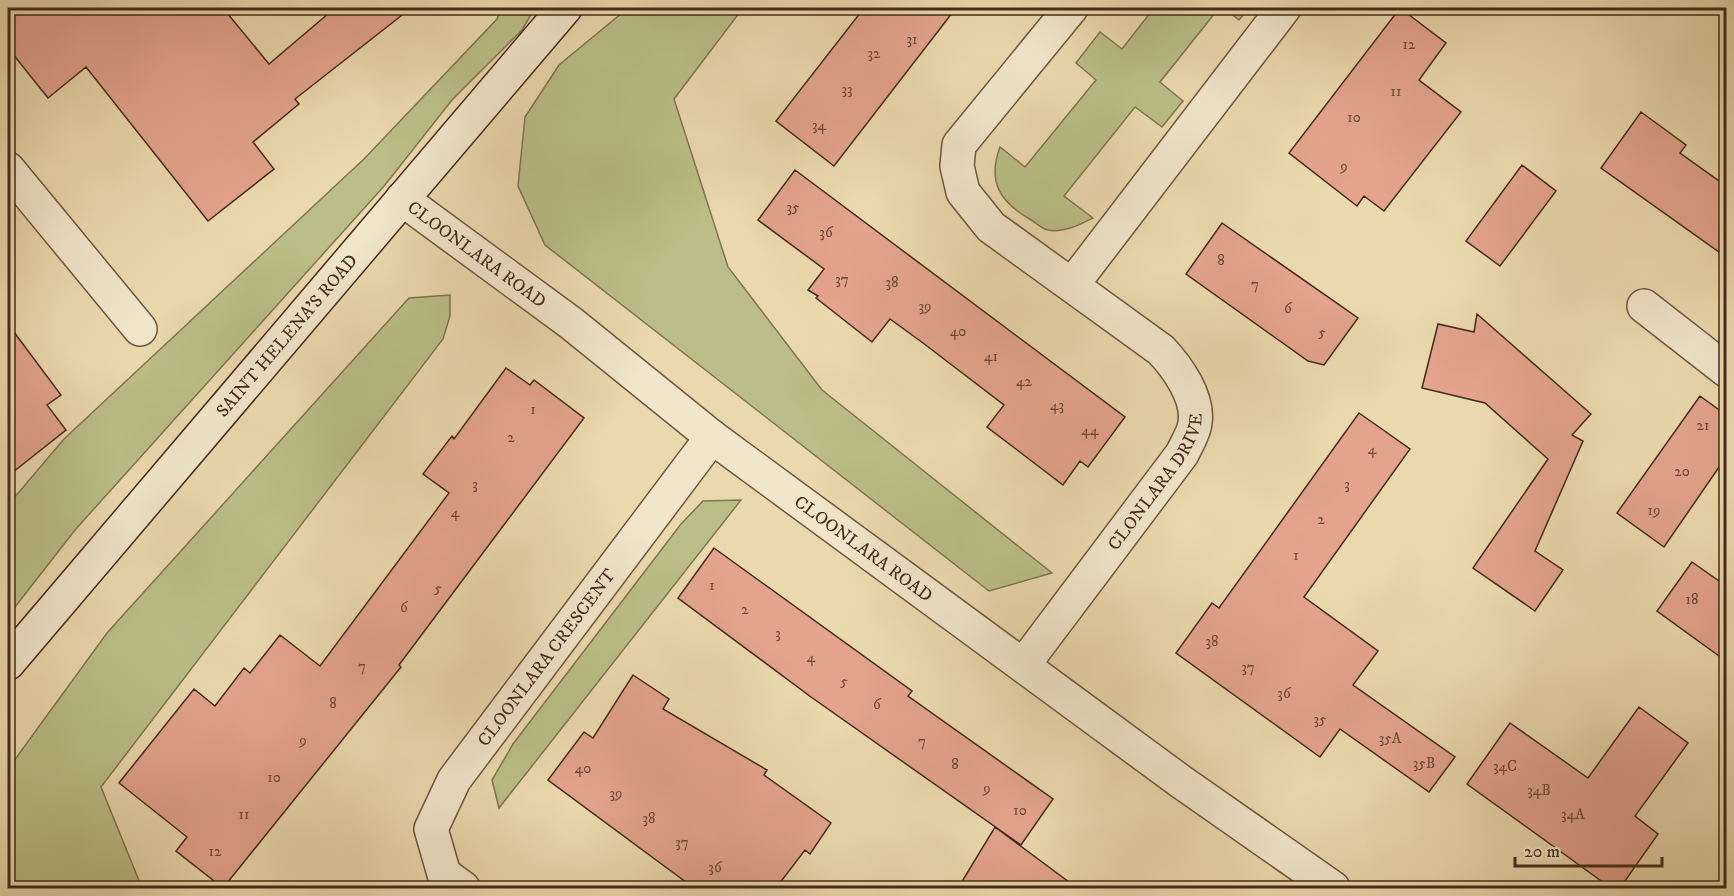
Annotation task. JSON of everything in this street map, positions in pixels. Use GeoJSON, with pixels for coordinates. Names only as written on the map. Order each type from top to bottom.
{"type":"FeatureCollection","features":[{"type":"Feature","properties":{"kind":"street","name":"SAINT HELENA'S ROAD"},"geometry":{"type":"LineString","coordinates":[[8,663],[565,8]]}},
{"type":"Feature","properties":{"kind":"street","name":"CLONLARA DRIVE"},"geometry":{"type":"LineString","coordinates":[[1024,664],[1182,454],[1196,423],[1190,394],[1177,367],[1161,350],[991,227],[963,192],[957,166],[960,144],[1071,8]]}},
{"type":"Feature","properties":{"kind":"street"},"geometry":{"type":"LineString","coordinates":[[1072,285],[1284,8]]}},
{"type":"Feature","properties":{"kind":"street"},"geometry":{"type":"LineString","coordinates":[[8,169],[140,329]]}},
{"type":"Feature","properties":{"kind":"street","name":"CLOONLARA ROAD"},"geometry":{"type":"LineString","coordinates":[[402,199],[572,323],[712,437],[1024,664],[1180,781],[1334,888]]}},
{"type":"Feature","properties":{"kind":"street"},"geometry":{"type":"LineString","coordinates":[[1644,306],[1726,370]]}},
{"type":"Feature","properties":{"kind":"street","name":"CLOONLARA CRESCENT"},"geometry":{"type":"LineString","coordinates":[[463,888],[444,874],[431,829],[454,780],[712,437]]}},
{"type":"Feature","properties":{"kind":"green space"},"geometry":{"type":"Polygon","coordinates":[[[501,8],[535,8],[522,30],[452,100],[385,185],[75,530],[8,616],[8,505],[64,439],[364,159],[497,19],[501,8]]]}},
{"type":"Feature","properties":{"kind":"green space"},"geometry":{"type":"Polygon","coordinates":[[[628,8],[743,8],[674,99],[728,267],[822,390],[1052,573],[989,591],[545,245],[518,186],[525,117],[559,65],[628,8]]]}},
{"type":"Feature","properties":{"kind":"green space"},"geometry":{"type":"Polygon","coordinates":[[[1154,8],[1219,8],[1160,82],[1183,101],[1162,127],[1135,107],[1064,196],[1093,218],[1066,229],[1048,230],[1011,206],[999,190],[995,171],[1000,147],[1025,167],[1096,80],[1076,63],[1100,32],[1122,49],[1154,8]]]}},
{"type":"Feature","properties":{"kind":"green space"},"geometry":{"type":"Polygon","coordinates":[[[1224,8],[1249,8],[1239,20],[1224,8]]]}},
{"type":"Feature","properties":{"kind":"green space"},"geometry":{"type":"Polygon","coordinates":[[[450,295],[450,316],[443,339],[101,787],[142,888],[8,888],[8,769],[107,633],[409,298],[450,295]]]}},
{"type":"Feature","properties":{"kind":"green space"},"geometry":{"type":"Polygon","coordinates":[[[741,500],[499,808],[492,780],[513,744],[681,524],[703,501],[741,500]]]}},
{"type":"Feature","properties":{"kind":"building"},"geometry":{"type":"Polygon","coordinates":[[[8,8],[223,8],[269,64],[335,8],[411,8],[295,99],[299,104],[253,142],[274,169],[208,221],[86,67],[48,98],[8,48],[8,8]]]}},
{"type":"Feature","properties":{"kind":"building"},"geometry":{"type":"Polygon","coordinates":[[[864,8],[956,8],[834,166],[776,121],[864,8]]]}},
{"type":"Feature","properties":{"kind":"building"},"geometry":{"type":"Polygon","coordinates":[[[1400,8],[1446,43],[1419,80],[1461,112],[1384,211],[1364,196],[1357,206],[1289,153],[1400,8]]]}},
{"type":"Feature","properties":{"kind":"building"},"geometry":{"type":"Polygon","coordinates":[[[1641,112],[1686,145],[1680,153],[1726,186],[1726,257],[1601,168],[1641,112]]]}},
{"type":"Feature","properties":{"kind":"building"},"geometry":{"type":"Polygon","coordinates":[[[1522,165],[1556,191],[1500,266],[1466,241],[1522,165]]]}},
{"type":"Feature","properties":{"kind":"building"},"geometry":{"type":"Polygon","coordinates":[[[795,170],[1125,417],[1088,467],[1080,461],[1063,485],[987,427],[1004,405],[923,343],[890,319],[872,342],[808,290],[824,269],[758,220],[795,170]]]}},
{"type":"Feature","properties":{"kind":"building"},"geometry":{"type":"Polygon","coordinates":[[[1222,223],[1358,318],[1324,365],[1308,361],[1186,274],[1222,223]]]}},
{"type":"Feature","properties":{"kind":"building"},"geometry":{"type":"Polygon","coordinates":[[[1477,314],[1591,414],[1572,435],[1583,441],[1535,551],[1563,570],[1535,611],[1473,568],[1548,459],[1485,403],[1422,388],[1438,324],[1474,332],[1477,314]]]}},
{"type":"Feature","properties":{"kind":"building"},"geometry":{"type":"Polygon","coordinates":[[[8,324],[61,395],[47,405],[66,430],[8,476],[8,324]]]}},
{"type":"Feature","properties":{"kind":"building"},"geometry":{"type":"Polygon","coordinates":[[[506,368],[530,385],[534,380],[584,418],[399,665],[401,667],[223,888],[176,851],[187,837],[119,783],[194,689],[215,706],[244,668],[250,673],[280,635],[320,666],[449,493],[423,474],[452,436],[454,439],[506,368]]]}},
{"type":"Feature","properties":{"kind":"building"},"geometry":{"type":"Polygon","coordinates":[[[1700,396],[1726,415],[1726,457],[1664,547],[1617,513],[1700,396]]]}},
{"type":"Feature","properties":{"kind":"building"},"geometry":{"type":"Polygon","coordinates":[[[1359,413],[1410,449],[1304,597],[1378,651],[1353,685],[1455,757],[1429,792],[1340,729],[1320,757],[1176,653],[1212,603],[1219,608],[1359,413]]]}},
{"type":"Feature","properties":{"kind":"building"},"geometry":{"type":"Polygon","coordinates":[[[714,548],[912,691],[908,696],[1053,799],[1021,845],[811,697],[678,598],[714,548]]]}},
{"type":"Feature","properties":{"kind":"building"},"geometry":{"type":"Polygon","coordinates":[[[1692,562],[1726,586],[1726,661],[1657,611],[1692,562]]]}},
{"type":"Feature","properties":{"kind":"building"},"geometry":{"type":"Polygon","coordinates":[[[633,675],[669,699],[663,709],[767,770],[764,775],[831,823],[810,854],[805,850],[776,888],[694,888],[548,780],[584,732],[593,738],[633,675]]]}},
{"type":"Feature","properties":{"kind":"building"},"geometry":{"type":"Polygon","coordinates":[[[1639,707],[1688,743],[1635,816],[1658,834],[1620,888],[1611,888],[1467,784],[1510,723],[1588,778],[1639,707]]]}},
{"type":"Feature","properties":{"kind":"building"},"geometry":{"type":"Polygon","coordinates":[[[995,827],[1077,888],[958,888],[995,827]]]}}]}
